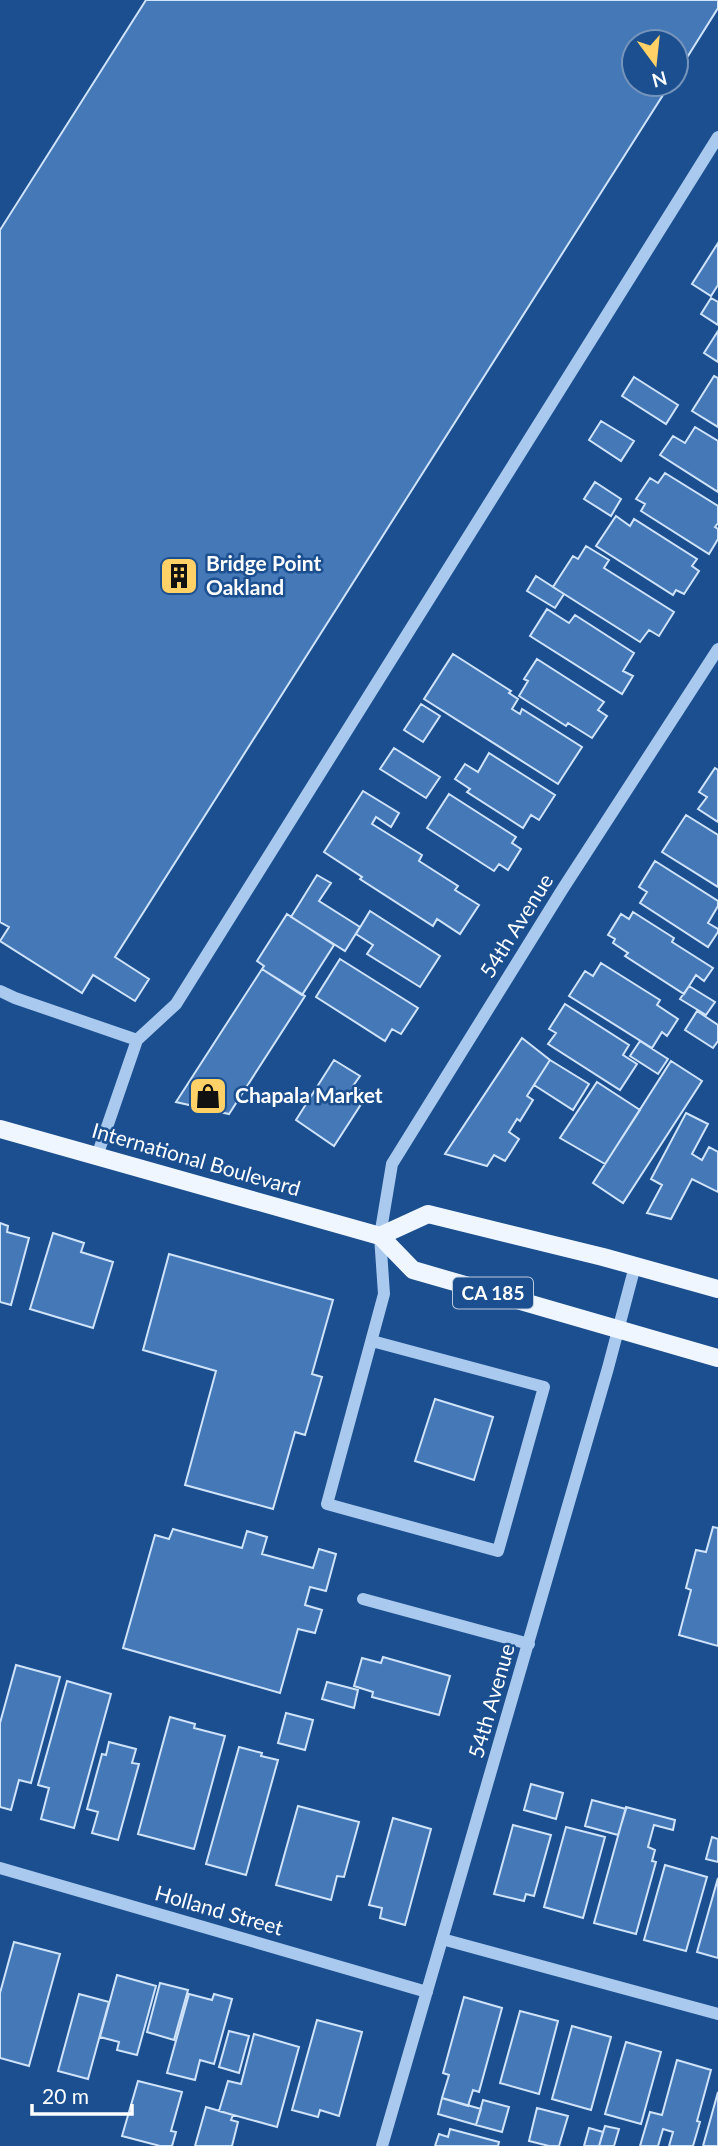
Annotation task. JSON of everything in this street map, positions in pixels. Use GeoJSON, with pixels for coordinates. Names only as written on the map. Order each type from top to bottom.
{"type":"FeatureCollection","features":[{"type":"Feature","properties":{"kind":"main road","name":"International Boulevard"},"geometry":{"type":"LineString","coordinates":[[0,1129],[380,1236]]}},
{"type":"Feature","properties":{"kind":"main road"},"geometry":{"type":"LineString","coordinates":[[380,1236],[429,1214],[718,1289]]}},
{"type":"Feature","properties":{"kind":"main road","name":"CA 185"},"geometry":{"type":"LineString","coordinates":[[380,1236],[413,1270],[718,1358]]}},
{"type":"Feature","properties":{"kind":"street"},"geometry":{"type":"LineString","coordinates":[[97,1156],[137,1040],[176,1004],[718,137]]}},
{"type":"Feature","properties":{"kind":"street","name":"54th Avenue"},"geometry":{"type":"LineString","coordinates":[[372,1341],[544,1387],[499,1551],[327,1504],[384,1294],[380,1236],[392,1164],[562,890],[718,649]]}},
{"type":"Feature","properties":{"kind":"street"},"geometry":{"type":"LineString","coordinates":[[0,990],[15,998],[137,1040]]}},
{"type":"Feature","properties":{"kind":"street","name":"54th Avenue"},"geometry":{"type":"LineString","coordinates":[[382,2146],[529,1644],[635,1266]]}},
{"type":"Feature","properties":{"kind":"street"},"geometry":{"type":"LineString","coordinates":[[363,1600],[529,1644]]}},
{"type":"Feature","properties":{"kind":"street","name":"Holland Street"},"geometry":{"type":"LineString","coordinates":[[0,1868],[427,1992]]}},
{"type":"Feature","properties":{"kind":"street"},"geometry":{"type":"LineString","coordinates":[[442,1939],[718,2014]]}},
{"type":"Feature","properties":{"kind":"building","name":"Bridge Point Oakland"},"geometry":{"type":"Polygon","coordinates":[[[146,0],[718,0],[718,8],[690,53],[690,28],[620,28],[620,98],[661,98],[115,957],[149,979],[135,1001],[93,975],[82,993],[0,941],[9,927],[0,922],[0,230],[146,0]]]}},
{"type":"Feature","properties":{"kind":"building"},"geometry":{"type":"Polygon","coordinates":[[[718,243],[718,285],[711,296],[692,284],[718,243]]]}},
{"type":"Feature","properties":{"kind":"building"},"geometry":{"type":"Polygon","coordinates":[[[711,298],[718,302],[718,325],[701,314],[711,298]]]}},
{"type":"Feature","properties":{"kind":"building"},"geometry":{"type":"Polygon","coordinates":[[[718,331],[718,362],[704,353],[718,331]]]}},
{"type":"Feature","properties":{"kind":"building"},"geometry":{"type":"Polygon","coordinates":[[[714,376],[718,378],[718,427],[692,411],[714,376]]]}},
{"type":"Feature","properties":{"kind":"building"},"geometry":{"type":"Polygon","coordinates":[[[634,377],[678,405],[666,424],[622,396],[634,377]]]}},
{"type":"Feature","properties":{"kind":"building"},"geometry":{"type":"Polygon","coordinates":[[[601,421],[634,441],[621,461],[589,440],[601,421]]]}},
{"type":"Feature","properties":{"kind":"building"},"geometry":{"type":"Polygon","coordinates":[[[695,427],[718,441],[718,492],[660,455],[673,436],[685,443],[695,427]]]}},
{"type":"Feature","properties":{"kind":"building"},"geometry":{"type":"Polygon","coordinates":[[[665,473],[718,506],[718,523],[715,527],[718,529],[718,539],[709,554],[641,511],[645,504],[636,499],[650,478],[658,483],[665,473]]]}},
{"type":"Feature","properties":{"kind":"building"},"geometry":{"type":"Polygon","coordinates":[[[595,482],[621,499],[611,516],[584,499],[595,482]]]}},
{"type":"Feature","properties":{"kind":"building"},"geometry":{"type":"Polygon","coordinates":[[[616,516],[630,526],[634,519],[697,559],[692,566],[699,571],[684,594],[676,590],[673,595],[596,546],[616,516]]]}},
{"type":"Feature","properties":{"kind":"building"},"geometry":{"type":"Polygon","coordinates":[[[586,546],[609,560],[604,568],[674,612],[659,636],[649,630],[640,642],[553,587],[573,556],[578,559],[586,546]]]}},
{"type":"Feature","properties":{"kind":"building"},"geometry":{"type":"Polygon","coordinates":[[[536,576],[564,594],[555,608],[527,591],[536,576]]]}},
{"type":"Feature","properties":{"kind":"building"},"geometry":{"type":"Polygon","coordinates":[[[547,609],[569,623],[575,615],[634,653],[623,671],[633,676],[622,694],[530,636],[547,609]]]}},
{"type":"Feature","properties":{"kind":"building"},"geometry":{"type":"Polygon","coordinates":[[[453,654],[511,691],[509,693],[518,699],[512,709],[520,714],[522,709],[582,747],[558,784],[424,699],[453,654]]]}},
{"type":"Feature","properties":{"kind":"building"},"geometry":{"type":"Polygon","coordinates":[[[537,659],[604,702],[598,710],[607,716],[592,738],[568,723],[566,726],[519,696],[528,681],[524,679],[537,659]]]}},
{"type":"Feature","properties":{"kind":"building"},"geometry":{"type":"Polygon","coordinates":[[[421,704],[440,716],[423,742],[404,730],[421,704]]]}},
{"type":"Feature","properties":{"kind":"building"},"geometry":{"type":"Polygon","coordinates":[[[394,748],[440,777],[426,798],[380,769],[394,748]]]}},
{"type":"Feature","properties":{"kind":"building"},"geometry":{"type":"Polygon","coordinates":[[[489,753],[555,795],[539,820],[531,815],[523,828],[467,792],[470,789],[455,779],[465,764],[478,772],[489,753]]]}},
{"type":"Feature","properties":{"kind":"building"},"geometry":{"type":"Polygon","coordinates":[[[715,768],[718,770],[718,822],[698,809],[707,797],[699,792],[715,768]]]}},
{"type":"Feature","properties":{"kind":"building"},"geometry":{"type":"Polygon","coordinates":[[[363,791],[399,813],[391,827],[376,817],[372,824],[422,855],[419,861],[458,886],[455,890],[479,905],[460,934],[437,919],[433,926],[360,879],[362,877],[324,852],[363,791]]]}},
{"type":"Feature","properties":{"kind":"building"},"geometry":{"type":"Polygon","coordinates":[[[449,794],[516,837],[512,843],[521,849],[508,870],[499,864],[494,871],[427,828],[449,794]]]}},
{"type":"Feature","properties":{"kind":"building"},"geometry":{"type":"Polygon","coordinates":[[[686,815],[718,835],[718,887],[662,852],[686,815]]]}},
{"type":"Feature","properties":{"kind":"building"},"geometry":{"type":"Polygon","coordinates":[[[655,861],[718,901],[708,923],[718,929],[718,932],[708,947],[640,903],[647,892],[639,887],[655,861]]]}},
{"type":"Feature","properties":{"kind":"building"},"geometry":{"type":"Polygon","coordinates":[[[317,875],[331,883],[319,901],[360,927],[345,951],[291,917],[317,875]]]}},
{"type":"Feature","properties":{"kind":"building"},"geometry":{"type":"Polygon","coordinates":[[[370,911],[440,956],[420,987],[367,954],[373,945],[356,934],[370,911]]]}},
{"type":"Feature","properties":{"kind":"building"},"geometry":{"type":"Polygon","coordinates":[[[633,912],[674,938],[672,942],[713,968],[704,981],[696,975],[684,994],[625,956],[628,953],[613,943],[615,939],[608,935],[621,914],[629,919],[633,912]]]}},
{"type":"Feature","properties":{"kind":"building"},"geometry":{"type":"Polygon","coordinates":[[[287,914],[334,945],[302,995],[262,969],[264,966],[257,961],[287,914]]]}},
{"type":"Feature","properties":{"kind":"building"},"geometry":{"type":"Polygon","coordinates":[[[340,959],[418,1008],[401,1034],[392,1029],[385,1041],[316,997],[340,959]]]}},
{"type":"Feature","properties":{"kind":"building"},"geometry":{"type":"Polygon","coordinates":[[[601,963],[660,1000],[657,1005],[678,1019],[667,1036],[662,1032],[652,1048],[569,996],[585,971],[593,976],[601,963]]]}},
{"type":"Feature","properties":{"kind":"building"},"geometry":{"type":"Polygon","coordinates":[[[262,969],[305,996],[229,1114],[176,1102],[262,969]]]}},
{"type":"Feature","properties":{"kind":"building"},"geometry":{"type":"Polygon","coordinates":[[[689,986],[715,1002],[706,1015],[680,999],[689,986]]]}},
{"type":"Feature","properties":{"kind":"building"},"geometry":{"type":"Polygon","coordinates":[[[565,1004],[629,1045],[623,1055],[637,1064],[620,1090],[548,1044],[556,1033],[549,1029],[565,1004]]]}},
{"type":"Feature","properties":{"kind":"building"},"geometry":{"type":"Polygon","coordinates":[[[697,1011],[718,1025],[718,1041],[713,1048],[685,1030],[697,1011]]]}},
{"type":"Feature","properties":{"kind":"building"},"geometry":{"type":"Polygon","coordinates":[[[522,1038],[550,1060],[527,1096],[533,1100],[520,1121],[517,1119],[509,1132],[519,1139],[505,1161],[494,1155],[487,1166],[445,1154],[522,1038]]]}},
{"type":"Feature","properties":{"kind":"building"},"geometry":{"type":"Polygon","coordinates":[[[640,1041],[668,1059],[658,1074],[630,1056],[640,1041]]]}},
{"type":"Feature","properties":{"kind":"building"},"geometry":{"type":"Polygon","coordinates":[[[334,1060],[360,1076],[353,1086],[367,1095],[334,1146],[296,1120],[334,1060]]]}},
{"type":"Feature","properties":{"kind":"building"},"geometry":{"type":"Polygon","coordinates":[[[550,1060],[589,1084],[573,1110],[534,1085],[550,1060]]]}},
{"type":"Feature","properties":{"kind":"building"},"geometry":{"type":"Polygon","coordinates":[[[671,1061],[702,1081],[623,1203],[593,1183],[671,1061]]]}},
{"type":"Feature","properties":{"kind":"building"},"geometry":{"type":"Polygon","coordinates":[[[597,1082],[640,1110],[605,1164],[560,1138],[597,1082]]]}},
{"type":"Feature","properties":{"kind":"building"},"geometry":{"type":"Polygon","coordinates":[[[686,1113],[708,1124],[692,1154],[702,1160],[709,1147],[718,1152],[718,1192],[692,1179],[671,1219],[647,1213],[662,1185],[651,1179],[686,1113]]]}},
{"type":"Feature","properties":{"kind":"building"},"geometry":{"type":"Polygon","coordinates":[[[0,1223],[8,1226],[7,1232],[29,1238],[11,1305],[0,1302],[0,1223]]]}},
{"type":"Feature","properties":{"kind":"building"},"geometry":{"type":"Polygon","coordinates":[[[53,1233],[84,1243],[81,1252],[113,1262],[93,1328],[30,1309],[53,1233]]]}},
{"type":"Feature","properties":{"kind":"building"},"geometry":{"type":"Polygon","coordinates":[[[169,1254],[333,1300],[312,1374],[322,1377],[305,1435],[295,1432],[273,1509],[185,1485],[216,1371],[143,1350],[169,1254]]]}},
{"type":"Feature","properties":{"kind":"building"},"geometry":{"type":"Polygon","coordinates":[[[435,1399],[493,1417],[474,1480],[415,1461],[435,1399]]]}},
{"type":"Feature","properties":{"kind":"building"},"geometry":{"type":"Polygon","coordinates":[[[713,1527],[718,1528],[718,1646],[679,1635],[691,1590],[686,1588],[696,1550],[706,1552],[713,1527]]]}},
{"type":"Feature","properties":{"kind":"building"},"geometry":{"type":"Polygon","coordinates":[[[173,1529],[242,1548],[247,1531],[267,1537],[262,1554],[313,1568],[319,1549],[336,1554],[326,1591],[310,1587],[305,1605],[322,1610],[315,1633],[298,1629],[280,1693],[123,1648],[155,1535],[169,1539],[173,1529]]]}},
{"type":"Feature","properties":{"kind":"building"},"geometry":{"type":"Polygon","coordinates":[[[383,1657],[450,1676],[439,1715],[372,1697],[373,1692],[354,1686],[362,1658],[381,1663],[383,1657]]]}},
{"type":"Feature","properties":{"kind":"building"},"geometry":{"type":"Polygon","coordinates":[[[16,1665],[60,1677],[31,1783],[19,1780],[11,1810],[0,1807],[0,1723],[16,1665]]]}},
{"type":"Feature","properties":{"kind":"building"},"geometry":{"type":"Polygon","coordinates":[[[67,1681],[111,1694],[74,1828],[41,1819],[49,1788],[38,1785],[67,1681]]]}},
{"type":"Feature","properties":{"kind":"building"},"geometry":{"type":"Polygon","coordinates":[[[327,1682],[358,1690],[354,1708],[322,1699],[327,1682]]]}},
{"type":"Feature","properties":{"kind":"building"},"geometry":{"type":"Polygon","coordinates":[[[286,1713],[313,1720],[305,1750],[278,1743],[286,1713]]]}},
{"type":"Feature","properties":{"kind":"building"},"geometry":{"type":"Polygon","coordinates":[[[170,1717],[195,1724],[194,1728],[225,1736],[194,1849],[138,1834],[170,1717]]]}},
{"type":"Feature","properties":{"kind":"building"},"geometry":{"type":"Polygon","coordinates":[[[109,1742],[136,1749],[132,1763],[139,1764],[118,1840],[92,1833],[98,1812],[87,1809],[102,1754],[106,1755],[109,1742]]]}},
{"type":"Feature","properties":{"kind":"building"},"geometry":{"type":"Polygon","coordinates":[[[239,1747],[278,1760],[246,1875],[206,1864],[239,1747]]]}},
{"type":"Feature","properties":{"kind":"building"},"geometry":{"type":"Polygon","coordinates":[[[531,1784],[563,1793],[556,1819],[524,1810],[531,1784]]]}},
{"type":"Feature","properties":{"kind":"building"},"geometry":{"type":"Polygon","coordinates":[[[592,1800],[626,1809],[618,1835],[585,1826],[592,1800]]]}},
{"type":"Feature","properties":{"kind":"building"},"geometry":{"type":"Polygon","coordinates":[[[298,1806],[359,1822],[344,1877],[337,1876],[331,1900],[276,1885],[298,1806]]]}},
{"type":"Feature","properties":{"kind":"building"},"geometry":{"type":"Polygon","coordinates":[[[626,1807],[675,1820],[673,1830],[654,1825],[648,1847],[655,1850],[652,1861],[656,1862],[636,1934],[594,1923],[626,1807]]]}},
{"type":"Feature","properties":{"kind":"building"},"geometry":{"type":"Polygon","coordinates":[[[393,1818],[431,1829],[405,1925],[380,1918],[382,1908],[369,1905],[393,1818]]]}},
{"type":"Feature","properties":{"kind":"building"},"geometry":{"type":"Polygon","coordinates":[[[513,1825],[551,1835],[534,1896],[526,1894],[524,1901],[494,1894],[513,1825]]]}},
{"type":"Feature","properties":{"kind":"building"},"geometry":{"type":"Polygon","coordinates":[[[566,1827],[605,1837],[583,1918],[544,1907],[566,1827]]]}},
{"type":"Feature","properties":{"kind":"building"},"geometry":{"type":"Polygon","coordinates":[[[712,1837],[718,1839],[718,1862],[706,1859],[712,1837]]]}},
{"type":"Feature","properties":{"kind":"building"},"geometry":{"type":"Polygon","coordinates":[[[665,1865],[707,1877],[686,1951],[644,1940],[665,1865]]]}},
{"type":"Feature","properties":{"kind":"building"},"geometry":{"type":"Polygon","coordinates":[[[718,1878],[718,1958],[697,1952],[718,1878]]]}},
{"type":"Feature","properties":{"kind":"building"},"geometry":{"type":"Polygon","coordinates":[[[14,1942],[60,1954],[29,2066],[0,2058],[0,1993],[14,1942]]]}},
{"type":"Feature","properties":{"kind":"building"},"geometry":{"type":"Polygon","coordinates":[[[117,1975],[156,1986],[137,2055],[117,2050],[119,2042],[100,2037],[117,1975]]]}},
{"type":"Feature","properties":{"kind":"building"},"geometry":{"type":"Polygon","coordinates":[[[160,1983],[188,1990],[174,2040],[147,2032],[160,1983]]]}},
{"type":"Feature","properties":{"kind":"building"},"geometry":{"type":"Polygon","coordinates":[[[79,1994],[109,2002],[88,2079],[58,2071],[79,1994]]]}},
{"type":"Feature","properties":{"kind":"building"},"geometry":{"type":"Polygon","coordinates":[[[189,1994],[212,2000],[214,1994],[232,1999],[214,2064],[200,2060],[195,2080],[167,2073],[189,1994]]]}},
{"type":"Feature","properties":{"kind":"building"},"geometry":{"type":"Polygon","coordinates":[[[464,1997],[502,2008],[479,2092],[473,2090],[468,2106],[442,2098],[449,2075],[443,2073],[464,1997]]]}},
{"type":"Feature","properties":{"kind":"building"},"geometry":{"type":"Polygon","coordinates":[[[520,2011],[558,2021],[539,2094],[500,2083],[520,2011]]]}},
{"type":"Feature","properties":{"kind":"building"},"geometry":{"type":"Polygon","coordinates":[[[317,2020],[362,2032],[339,2116],[320,2110],[318,2117],[292,2110],[317,2020]]]}},
{"type":"Feature","properties":{"kind":"building"},"geometry":{"type":"Polygon","coordinates":[[[572,2026],[611,2037],[591,2110],[552,2099],[572,2026]]]}},
{"type":"Feature","properties":{"kind":"building"},"geometry":{"type":"Polygon","coordinates":[[[229,2031],[249,2036],[239,2073],[219,2067],[229,2031]]]}},
{"type":"Feature","properties":{"kind":"building"},"geometry":{"type":"Polygon","coordinates":[[[254,2034],[299,2047],[277,2127],[219,2111],[228,2081],[241,2084],[254,2034]]]}},
{"type":"Feature","properties":{"kind":"building"},"geometry":{"type":"Polygon","coordinates":[[[626,2042],[661,2052],[641,2124],[605,2114],[626,2042]]]}},
{"type":"Feature","properties":{"kind":"building"},"geometry":{"type":"Polygon","coordinates":[[[677,2060],[711,2070],[693,2146],[669,2146],[673,2132],[663,2129],[658,2146],[640,2146],[650,2112],[662,2115],[677,2060]]]}},
{"type":"Feature","properties":{"kind":"building"},"geometry":{"type":"Polygon","coordinates":[[[138,2081],[182,2092],[171,2131],[176,2132],[172,2146],[160,2146],[122,2136],[138,2081]]]}},
{"type":"Feature","properties":{"kind":"building"},"geometry":{"type":"Polygon","coordinates":[[[718,2092],[718,2146],[703,2146],[718,2092]]]}},
{"type":"Feature","properties":{"kind":"building"},"geometry":{"type":"Polygon","coordinates":[[[442,2098],[481,2109],[476,2125],[438,2114],[442,2098]]]}},
{"type":"Feature","properties":{"kind":"building"},"geometry":{"type":"Polygon","coordinates":[[[483,2100],[509,2107],[502,2132],[476,2125],[483,2100]]]}},
{"type":"Feature","properties":{"kind":"building"},"geometry":{"type":"Polygon","coordinates":[[[206,2107],[233,2115],[231,2120],[238,2122],[232,2146],[195,2146],[206,2107]]]}},
{"type":"Feature","properties":{"kind":"building"},"geometry":{"type":"Polygon","coordinates":[[[537,2108],[568,2116],[559,2146],[529,2141],[537,2108]]]}},
{"type":"Feature","properties":{"kind":"building"},"geometry":{"type":"Polygon","coordinates":[[[605,2126],[619,2129],[614,2146],[599,2146],[605,2126]]]}},
{"type":"Feature","properties":{"kind":"building"},"geometry":{"type":"Polygon","coordinates":[[[589,2128],[603,2132],[599,2146],[584,2146],[589,2128]]]}},
{"type":"Feature","properties":{"kind":"building"},"geometry":{"type":"Polygon","coordinates":[[[450,2129],[499,2142],[498,2146],[435,2146],[439,2134],[448,2137],[450,2129]]]}},
{"type":"Feature","properties":{"kind":"place","name":"Bridge Point Oakland"},"geometry":{"type":"Point","coordinates":[179,576]}},
{"type":"Feature","properties":{"kind":"place","name":"Chapala Market"},"geometry":{"type":"Point","coordinates":[208,1096]}}]}
